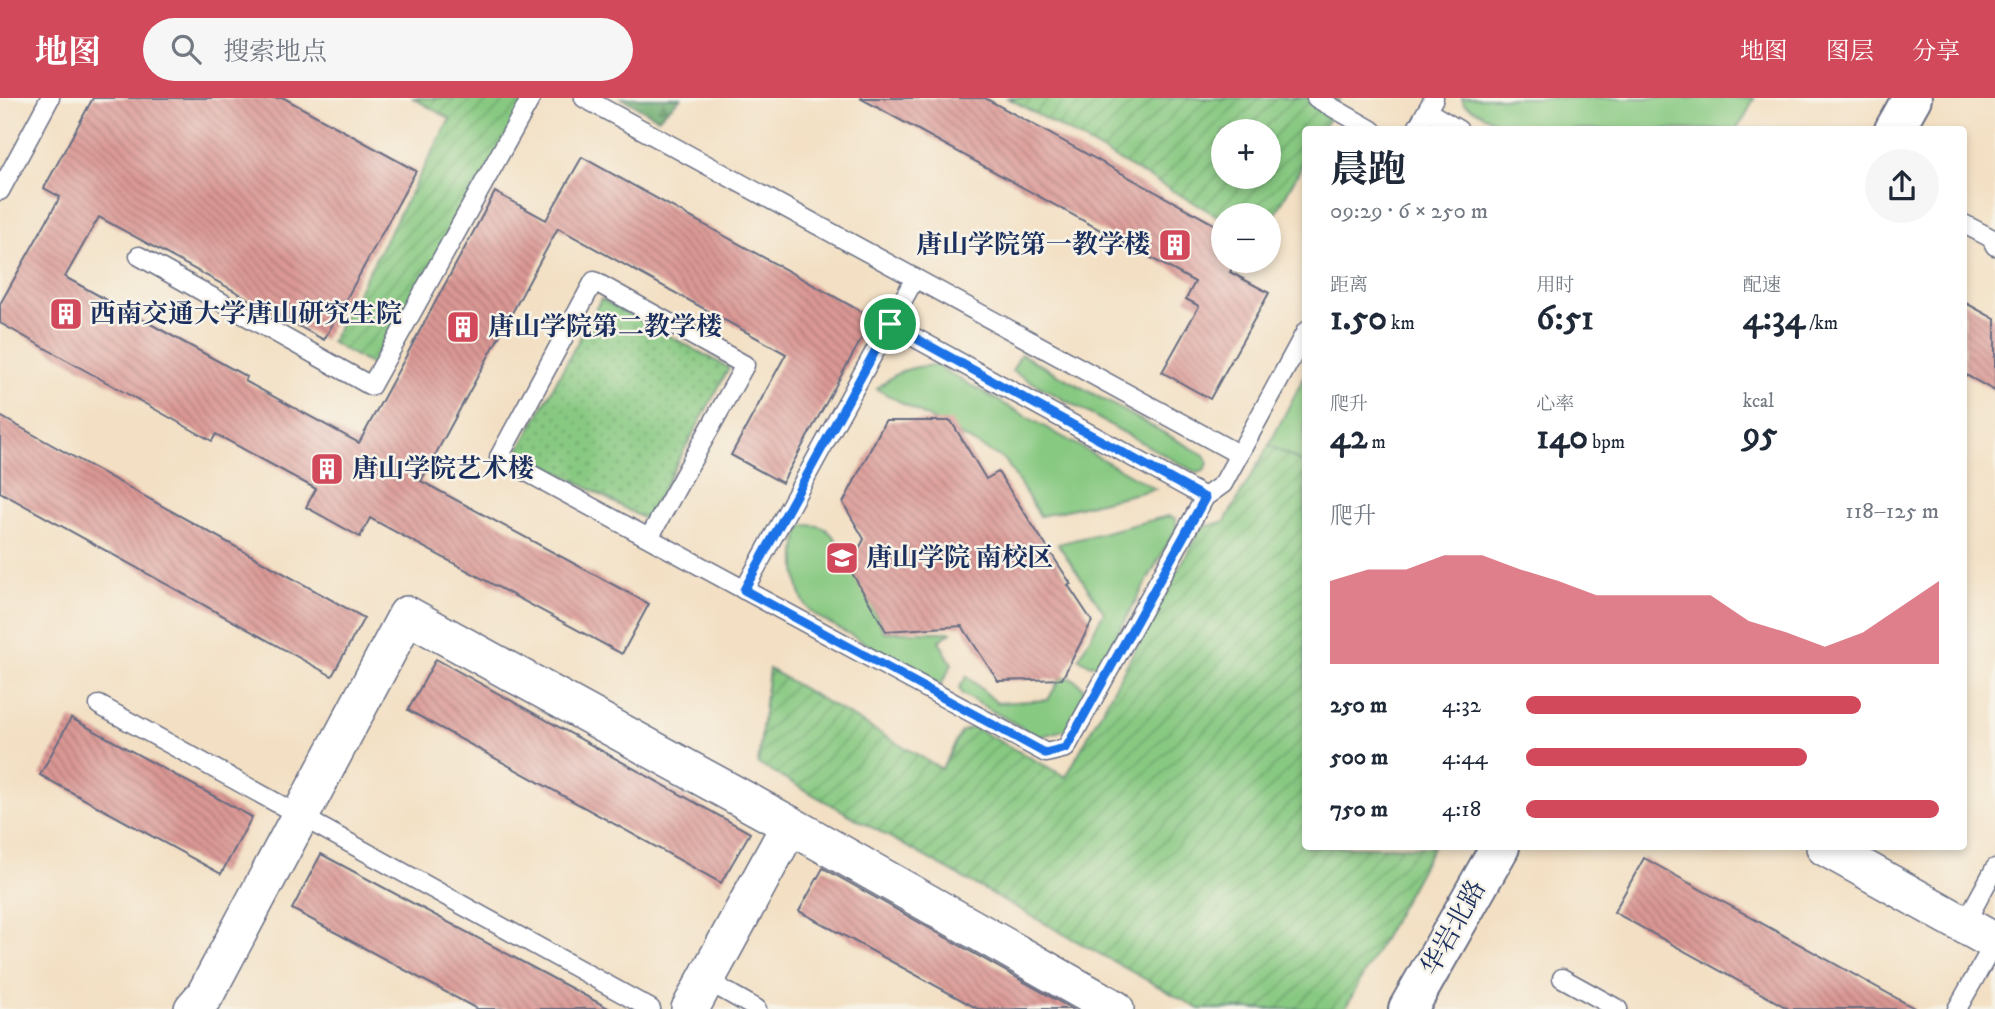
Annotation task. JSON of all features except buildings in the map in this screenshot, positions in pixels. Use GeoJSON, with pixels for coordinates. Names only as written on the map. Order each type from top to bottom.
{"type":"FeatureCollection","features":[{"type":"Feature","properties":{"kind":"street"},"geometry":{"type":"LineString","coordinates":[[1896,126],[1912,98]]}},
{"type":"Feature","properties":{"kind":"street"},"geometry":{"type":"LineString","coordinates":[[193,1009],[205,995],[407,615],[790,825],[1115,1009]]}},
{"type":"Feature","properties":{"kind":"street"},"geometry":{"type":"LineString","coordinates":[[698,995],[790,825]]}},
{"type":"Feature","properties":{"kind":"street","name":"华岩北路"},"geometry":{"type":"LineString","coordinates":[[1408,1009],[1498,850]]}},
{"type":"Feature","properties":{"kind":"street"},"geometry":{"type":"LineString","coordinates":[[1830,850],[1995,942]]}},
{"type":"Feature","properties":{"kind":"lane"},"geometry":{"type":"LineString","coordinates":[[0,191],[5,168],[50,98]]}},
{"type":"Feature","properties":{"kind":"lane"},"geometry":{"type":"LineString","coordinates":[[138,256],[371,386],[531,98]]}},
{"type":"Feature","properties":{"kind":"lane"},"geometry":{"type":"LineString","coordinates":[[584,98],[1238,454]]}},
{"type":"Feature","properties":{"kind":"lane"},"geometry":{"type":"LineString","coordinates":[[1316,98],[1365,126]]}},
{"type":"Feature","properties":{"kind":"lane"},"geometry":{"type":"LineString","coordinates":[[1418,126],[1430,105],[1454,126]]}},
{"type":"Feature","properties":{"kind":"lane"},"geometry":{"type":"LineString","coordinates":[[1967,227],[1991,239],[1995,246]]}},
{"type":"Feature","properties":{"kind":"lane"},"geometry":{"type":"LineString","coordinates":[[744,590],[915,278]]}},
{"type":"Feature","properties":{"kind":"lane"},"geometry":{"type":"LineString","coordinates":[[649,538],[745,365],[594,281],[499,457],[1045,753],[1066,748],[1205,498],[1223,484],[1302,338]]}},
{"type":"Feature","properties":{"kind":"lane"},"geometry":{"type":"LineString","coordinates":[[890,324],[1205,498]]}},
{"type":"Feature","properties":{"kind":"lane"},"geometry":{"type":"LineString","coordinates":[[99,705],[651,1009]]}},
{"type":"Feature","properties":{"kind":"lane"},"geometry":{"type":"LineString","coordinates":[[1964,925],[1995,869]]}},
{"type":"Feature","properties":{"kind":"lane"},"geometry":{"type":"LineString","coordinates":[[1957,1009],[1995,942]]}},
{"type":"Feature","properties":{"kind":"lane"},"geometry":{"type":"LineString","coordinates":[[1562,978],[1618,1009]]}},
{"type":"Feature","properties":{"kind":"lane"},"geometry":{"type":"LineString","coordinates":[[698,995],[757,1009]]}},
{"type":"Feature","properties":{"kind":"green space"},"geometry":{"type":"Polygon","coordinates":[[[413,98],[529,98],[380,370],[331,342],[450,119],[413,98]]]}},
{"type":"Feature","properties":{"kind":"green space"},"geometry":{"type":"Polygon","coordinates":[[[622,98],[681,98],[658,118],[622,98]]]}},
{"type":"Feature","properties":{"kind":"green space"},"geometry":{"type":"Polygon","coordinates":[[[1008,98],[1340,98],[1325,126],[1302,126],[1302,166],[1281,204],[1211,203],[1211,212],[1008,98]]]}},
{"type":"Feature","properties":{"kind":"green space"},"geometry":{"type":"Polygon","coordinates":[[[1462,98],[1754,98],[1738,126],[1503,126],[1464,104],[1462,98]]]}},
{"type":"Feature","properties":{"kind":"green space"},"geometry":{"type":"Polygon","coordinates":[[[601,299],[729,368],[646,520],[519,450],[601,299]]]}},
{"type":"Feature","properties":{"kind":"green space"},"geometry":{"type":"Polygon","coordinates":[[[1021,354],[1204,455],[1208,463],[1204,471],[1197,473],[1012,371],[1021,354]]]}},
{"type":"Feature","properties":{"kind":"green space"},"geometry":{"type":"Polygon","coordinates":[[[935,365],[1155,489],[1040,516],[1005,460],[877,389],[903,371],[935,365]]]}},
{"type":"Feature","properties":{"kind":"green space"},"geometry":{"type":"Polygon","coordinates":[[[1302,381],[1302,462],[1269,445],[1302,381]]]}},
{"type":"Feature","properties":{"kind":"green space"},"geometry":{"type":"Polygon","coordinates":[[[1269,445],[1302,462],[1302,850],[1431,850],[1345,1009],[1199,1009],[758,764],[769,669],[942,769],[961,732],[973,727],[1066,777],[1201,528],[1225,521],[1269,445]]]}},
{"type":"Feature","properties":{"kind":"green space"},"geometry":{"type":"Polygon","coordinates":[[[1168,516],[1175,518],[1177,527],[1101,663],[1091,665],[1079,658],[1104,612],[1058,544],[1168,516]]]}},
{"type":"Feature","properties":{"kind":"green space"},"geometry":{"type":"Polygon","coordinates":[[[803,525],[822,528],[835,539],[859,578],[884,632],[951,632],[939,641],[952,664],[941,685],[820,618],[808,608],[799,589],[796,566],[797,543],[803,525]]]}},
{"type":"Feature","properties":{"kind":"green space"},"geometry":{"type":"Polygon","coordinates":[[[967,676],[997,703],[1048,700],[1061,677],[1076,681],[1085,693],[1067,729],[1039,737],[962,694],[959,688],[967,676]]]}},
{"type":"Feature","properties":{"kind":"place","name":"唐山学院第一教学楼"},"geometry":{"type":"Point","coordinates":[1175,245]}},
{"type":"Feature","properties":{"kind":"place","name":"西南交通大学唐山研究生院"},"geometry":{"type":"Point","coordinates":[66,314]}},
{"type":"Feature","properties":{"kind":"place","name":"唐山学院第二教学楼"},"geometry":{"type":"Point","coordinates":[463,327]}},
{"type":"Feature","properties":{"kind":"place","name":"唐山学院艺术楼"},"geometry":{"type":"Point","coordinates":[327,469]}},
{"type":"Feature","properties":{"kind":"place","name":"唐山学院 南校区"},"geometry":{"type":"Point","coordinates":[842,558]}},
{"type":"Feature","properties":{"kind":"route"},"geometry":{"type":"LineString","coordinates":[[890,324],[1205,498],[1066,748],[1045,753],[744,590],[890,324]]}}]}
